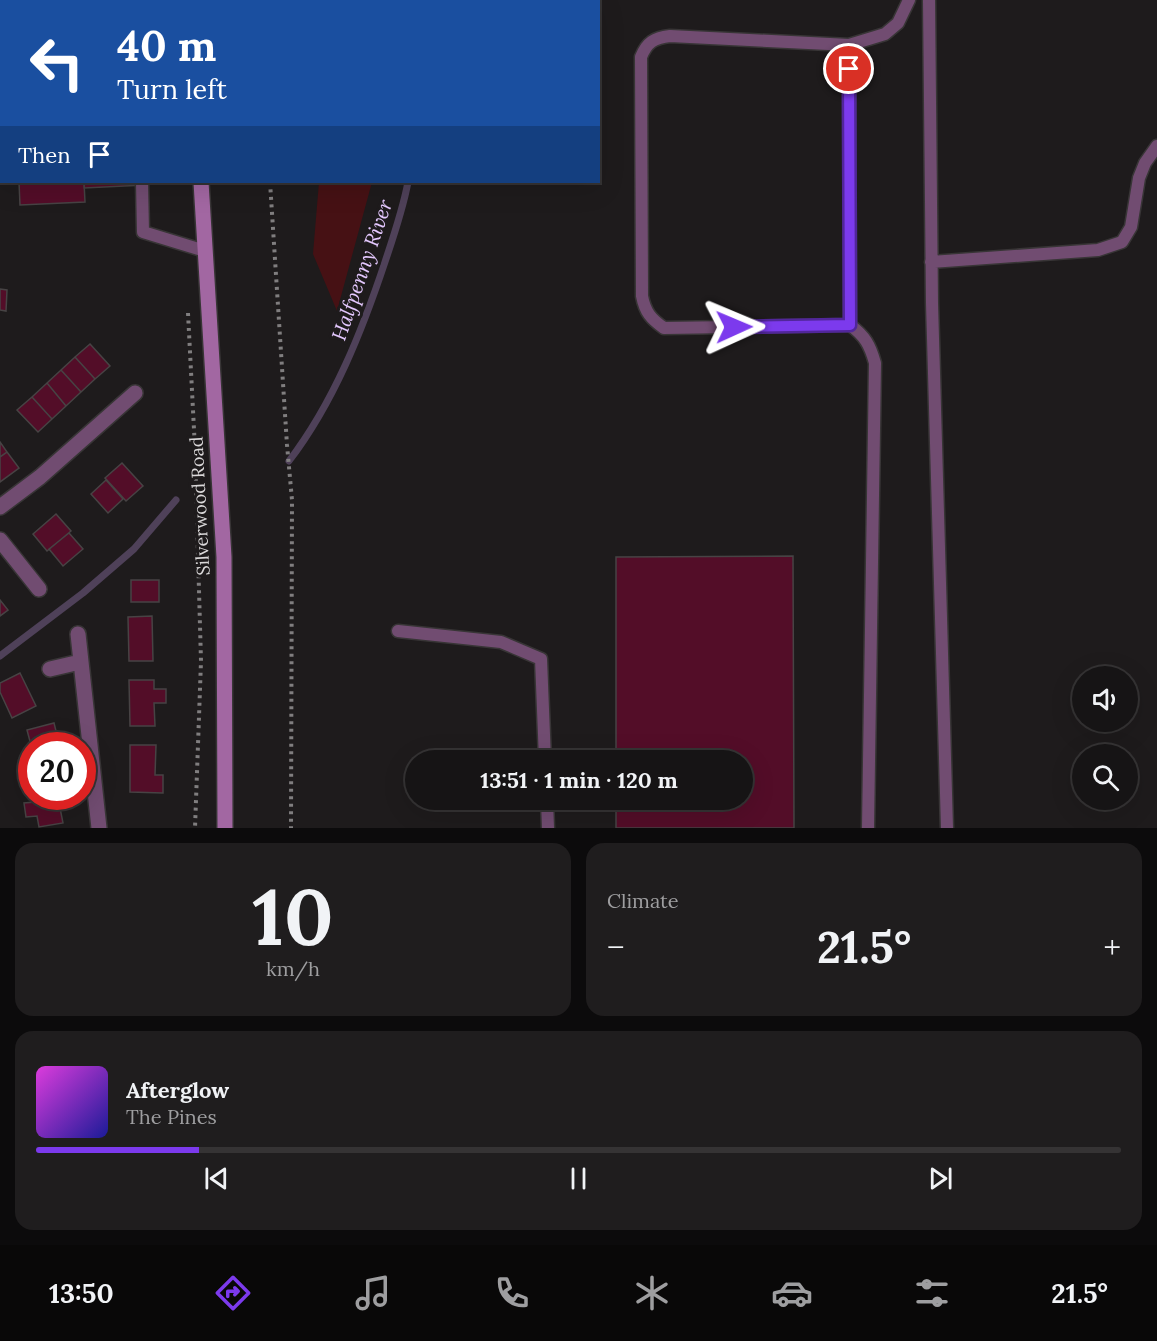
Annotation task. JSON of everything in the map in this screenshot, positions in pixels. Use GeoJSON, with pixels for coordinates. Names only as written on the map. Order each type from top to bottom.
{"type":"FeatureCollection","features":[{"type":"Feature","properties":{"kind":"main road","name":"Silverwood Road"},"geometry":{"type":"LineString","coordinates":[[201,183],[224,557],[225,828]]}},
{"type":"Feature","properties":{"kind":"street"},"geometry":{"type":"LineString","coordinates":[[0,507],[40,477],[135,393]]}},
{"type":"Feature","properties":{"kind":"street"},"geometry":{"type":"LineString","coordinates":[[0,540],[39,589]]}},
{"type":"Feature","properties":{"kind":"street"},"geometry":{"type":"LineString","coordinates":[[78,634],[99,828]]}},
{"type":"Feature","properties":{"kind":"street"},"geometry":{"type":"LineString","coordinates":[[50,669],[80,662]]}},
{"type":"Feature","properties":{"kind":"lane"},"geometry":{"type":"LineString","coordinates":[[868,828],[875,363],[871,348],[864,335],[850,325],[664,328],[652,320],[645,309],[642,296],[641,57],[646,45],[657,37],[849,45],[885,34],[898,23],[909,0]]}},
{"type":"Feature","properties":{"kind":"lane"},"geometry":{"type":"LineString","coordinates":[[929,0],[931,262],[946,828]]}},
{"type":"Feature","properties":{"kind":"lane"},"geometry":{"type":"LineString","coordinates":[[849,45],[850,325]]}},
{"type":"Feature","properties":{"kind":"lane"},"geometry":{"type":"LineString","coordinates":[[931,262],[1098,250],[1122,242],[1131,227],[1142,170],[1157,146]]}},
{"type":"Feature","properties":{"kind":"lane"},"geometry":{"type":"LineString","coordinates":[[142,183],[143,232],[205,250]]}},
{"type":"Feature","properties":{"kind":"lane"},"geometry":{"type":"LineString","coordinates":[[398,631],[501,642],[541,659],[546,750]]}},
{"type":"Feature","properties":{"kind":"lane"},"geometry":{"type":"LineString","coordinates":[[547,810],[548,828]]}},
{"type":"Feature","properties":{"kind":"path"},"geometry":{"type":"LineString","coordinates":[[270,183],[286,445],[292,500],[291,828]]}},
{"type":"Feature","properties":{"kind":"path"},"geometry":{"type":"LineString","coordinates":[[188,312],[195,448],[201,661],[195,828]]}},
{"type":"Feature","properties":{"kind":"shaded area"},"geometry":{"type":"Polygon","coordinates":[[[319,183],[372,183],[337,311],[313,254],[319,183]]]}},
{"type":"Feature","properties":{"kind":"building"},"geometry":{"type":"Polygon","coordinates":[[[19,183],[84,183],[85,202],[20,205],[19,183]]]}},
{"type":"Feature","properties":{"kind":"building"},"geometry":{"type":"Polygon","coordinates":[[[84,183],[145,183],[145,185],[84,188],[84,183]]]}},
{"type":"Feature","properties":{"kind":"building"},"geometry":{"type":"Polygon","coordinates":[[[0,289],[7,290],[6,311],[0,310],[0,289]]]}},
{"type":"Feature","properties":{"kind":"building"},"geometry":{"type":"Polygon","coordinates":[[[90,344],[110,366],[95,379],[75,357],[90,344]]]}},
{"type":"Feature","properties":{"kind":"building"},"geometry":{"type":"Polygon","coordinates":[[[75,357],[95,379],[81,392],[61,370],[75,357]]]}},
{"type":"Feature","properties":{"kind":"building"},"geometry":{"type":"Polygon","coordinates":[[[61,370],[81,392],[66,406],[47,383],[61,370]]]}},
{"type":"Feature","properties":{"kind":"building"},"geometry":{"type":"Polygon","coordinates":[[[47,383],[66,406],[52,419],[32,397],[47,383]]]}},
{"type":"Feature","properties":{"kind":"building"},"geometry":{"type":"Polygon","coordinates":[[[32,397],[52,419],[38,432],[17,410],[32,397]]]}},
{"type":"Feature","properties":{"kind":"building"},"geometry":{"type":"Polygon","coordinates":[[[0,442],[7,452],[0,457],[0,442]]]}},
{"type":"Feature","properties":{"kind":"building"},"geometry":{"type":"Polygon","coordinates":[[[7,452],[19,468],[0,482],[0,457],[7,452]]]}},
{"type":"Feature","properties":{"kind":"building"},"geometry":{"type":"Polygon","coordinates":[[[122,463],[143,486],[126,501],[105,478],[122,463]]]}},
{"type":"Feature","properties":{"kind":"building"},"geometry":{"type":"Polygon","coordinates":[[[106,480],[123,499],[108,513],[91,494],[106,480]]]}},
{"type":"Feature","properties":{"kind":"building"},"geometry":{"type":"Polygon","coordinates":[[[56,514],[71,531],[47,551],[33,534],[56,514]]]}},
{"type":"Feature","properties":{"kind":"building"},"geometry":{"type":"Polygon","coordinates":[[[69,533],[83,549],[63,566],[49,549],[69,533]]]}},
{"type":"Feature","properties":{"kind":"building"},"geometry":{"type":"Polygon","coordinates":[[[793,556],[794,828],[616,828],[616,810],[753,810],[753,750],[616,750],[616,557],[793,556]]]}},
{"type":"Feature","properties":{"kind":"building"},"geometry":{"type":"Polygon","coordinates":[[[131,580],[159,580],[159,602],[131,602],[131,580]]]}},
{"type":"Feature","properties":{"kind":"building"},"geometry":{"type":"Polygon","coordinates":[[[0,600],[8,610],[0,616],[0,600]]]}},
{"type":"Feature","properties":{"kind":"building"},"geometry":{"type":"Polygon","coordinates":[[[152,616],[153,661],[129,661],[128,617],[152,616]]]}},
{"type":"Feature","properties":{"kind":"building"},"geometry":{"type":"Polygon","coordinates":[[[20,673],[36,706],[12,718],[0,692],[0,683],[20,673]]]}},
{"type":"Feature","properties":{"kind":"building"},"geometry":{"type":"Polygon","coordinates":[[[129,680],[154,680],[154,689],[166,689],[166,703],[154,703],[155,726],[130,726],[129,680]]]}},
{"type":"Feature","properties":{"kind":"building"},"geometry":{"type":"Polygon","coordinates":[[[54,723],[56,732],[28,732],[27,730],[54,723]]]}},
{"type":"Feature","properties":{"kind":"building"},"geometry":{"type":"Polygon","coordinates":[[[130,745],[156,745],[155,775],[163,775],[163,793],[130,792],[130,745]]]}},
{"type":"Feature","properties":{"kind":"building"},"geometry":{"type":"Polygon","coordinates":[[[25,810],[60,810],[63,823],[39,827],[37,816],[26,817],[25,810]]]}},
{"type":"Feature","properties":{"kind":"waterway","name":"Halfpenny River"},"geometry":{"type":"LineString","coordinates":[[289,461],[320,415],[356,340],[392,242],[408,183]]}},
{"type":"Feature","properties":{"kind":"waterway","name":"Halfpenny River"},"geometry":{"type":"LineString","coordinates":[[0,656],[83,593],[134,549],[176,500]]}},
{"type":"Feature","properties":{"kind":"route"},"geometry":{"type":"LineString","coordinates":[[734,327],[850,325],[849,69]]}}]}
